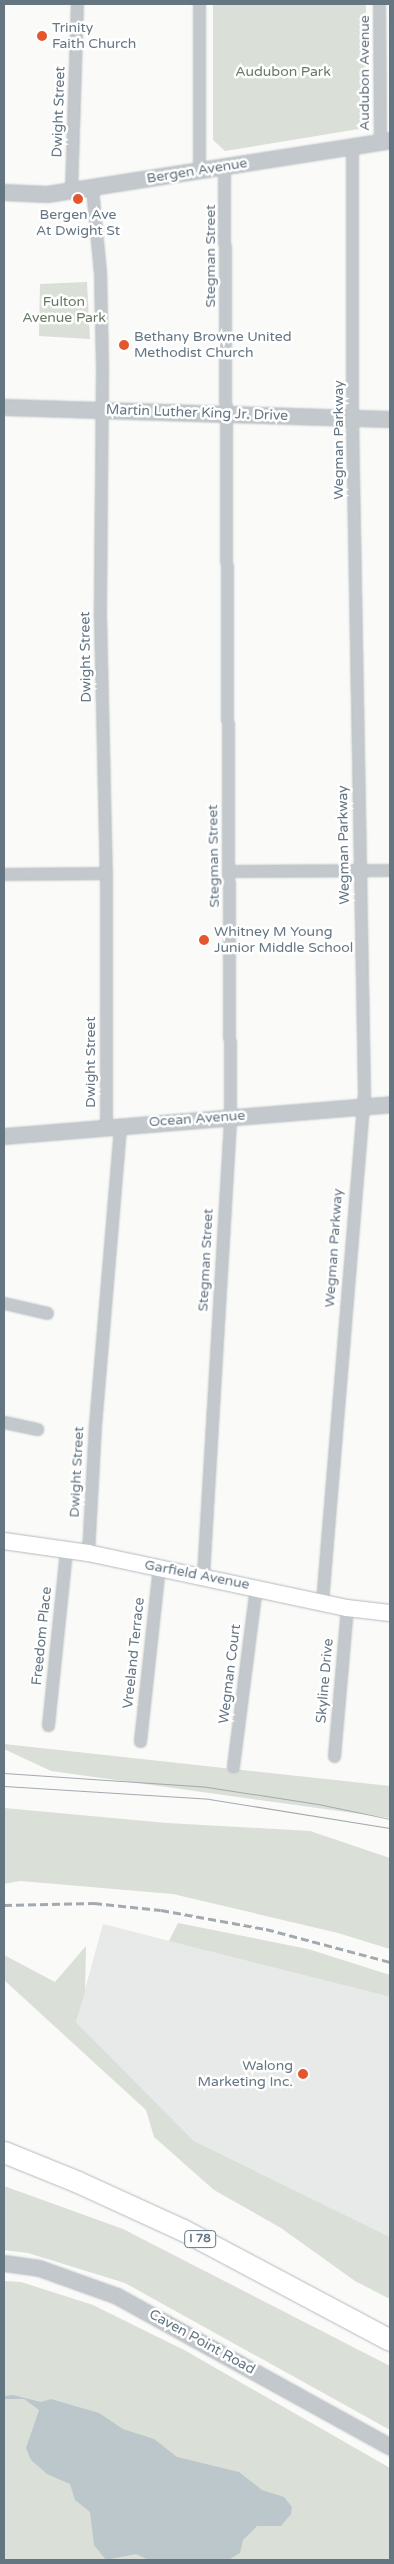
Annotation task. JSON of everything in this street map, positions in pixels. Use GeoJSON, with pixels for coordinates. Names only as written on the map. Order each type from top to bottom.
{"type":"FeatureCollection","features":[{"type":"Feature","properties":{"kind":"highway","name":"I 78"},"geometry":{"type":"LineString","coordinates":[[4,2137],[171,2209],[390,2324]]}},
{"type":"Feature","properties":{"kind":"highway","name":"I 78"},"geometry":{"type":"LineString","coordinates":[[4,2152],[176,2227],[390,2340]]}},
{"type":"Feature","properties":{"kind":"main road","name":"Garfield Avenue"},"geometry":{"type":"LineString","coordinates":[[4,1541],[88,1553],[256,1586],[347,1608],[390,1613]]}},
{"type":"Feature","properties":{"kind":"street","name":"Dwight Street"},"geometry":{"type":"LineString","coordinates":[[71,191],[77,4]]}},
{"type":"Feature","properties":{"kind":"street"},"geometry":{"type":"LineString","coordinates":[[199,4],[199,171]]}},
{"type":"Feature","properties":{"kind":"street","name":"Audubon Avenue"},"geometry":{"type":"LineString","coordinates":[[379,4],[385,140]]}},
{"type":"Feature","properties":{"kind":"street","name":"Bergen Avenue"},"geometry":{"type":"LineString","coordinates":[[4,192],[47,194],[71,191],[385,140]]}},
{"type":"Feature","properties":{"kind":"street","name":"Wegman Parkway"},"geometry":{"type":"LineString","coordinates":[[322,1602],[360,1107],[364,1093],[352,418],[352,146]]}},
{"type":"Feature","properties":{"kind":"street","name":"Stegman Street"},"geometry":{"type":"LineString","coordinates":[[203,1575],[230,1117],[224,167]]}},
{"type":"Feature","properties":{"kind":"street","name":"Dwight Street"},"geometry":{"type":"LineString","coordinates":[[88,1553],[113,1126],[100,617],[100,272],[92,188]]}},
{"type":"Feature","properties":{"kind":"street","name":"Martin Luther King Jr. Drive"},"geometry":{"type":"LineString","coordinates":[[4,407],[390,420]]}},
{"type":"Feature","properties":{"kind":"street"},"geometry":{"type":"LineString","coordinates":[[229,872],[390,870]]}},
{"type":"Feature","properties":{"kind":"street"},"geometry":{"type":"LineString","coordinates":[[4,874],[106,872]]}},
{"type":"Feature","properties":{"kind":"street","name":"Ocean Avenue"},"geometry":{"type":"LineString","coordinates":[[4,1136],[390,1104]]}},
{"type":"Feature","properties":{"kind":"street"},"geometry":{"type":"LineString","coordinates":[[4,1303],[47,1313]]}},
{"type":"Feature","properties":{"kind":"street"},"geometry":{"type":"LineString","coordinates":[[4,1422],[37,1429]]}},
{"type":"Feature","properties":{"kind":"street","name":"Freedom Place"},"geometry":{"type":"LineString","coordinates":[[48,1725],[66,1550]]}},
{"type":"Feature","properties":{"kind":"street","name":"Vreeland Terrace"},"geometry":{"type":"LineString","coordinates":[[140,1741],[159,1567]]}},
{"type":"Feature","properties":{"kind":"street","name":"Wegman Court"},"geometry":{"type":"LineString","coordinates":[[234,1766],[256,1586]]}},
{"type":"Feature","properties":{"kind":"street","name":"Skyline Drive"},"geometry":{"type":"LineString","coordinates":[[334,1756],[347,1608]]}},
{"type":"Feature","properties":{"kind":"street","name":"Caven Point Road"},"geometry":{"type":"LineString","coordinates":[[4,2263],[39,2268],[117,2296],[390,2447]]}},
{"type":"Feature","properties":{"kind":"shaded area"},"geometry":{"type":"Polygon","coordinates":[[[103,1924],[390,1997],[390,2237],[194,2141],[76,2022],[103,1924]]]}},
{"type":"Feature","properties":{"kind":"shaded area"},"geometry":{"type":"Polygon","coordinates":[[[13,2395],[41,2402],[51,2399],[99,2413],[123,2429],[154,2439],[177,2457],[239,2472],[262,2490],[284,2497],[292,2507],[291,2514],[281,2526],[257,2526],[243,2540],[240,2553],[230,2559],[149,2560],[136,2554],[106,2560],[94,2545],[90,2512],[75,2500],[70,2484],[47,2474],[31,2460],[26,2448],[39,2410],[24,2399],[4,2399],[4,2396],[13,2395]]]}},
{"type":"Feature","properties":{"kind":"green space","name":"Audubon Park"},"geometry":{"type":"Polygon","coordinates":[[[213,4],[366,4],[365,128],[225,151],[213,140],[213,4]]]}},
{"type":"Feature","properties":{"kind":"green space","name":"Fulton Avenue Park"},"geometry":{"type":"Polygon","coordinates":[[[87,282],[90,339],[39,336],[40,284],[87,282]]]}},
{"type":"Feature","properties":{"kind":"green space"},"geometry":{"type":"Polygon","coordinates":[[[4,1744],[390,1786],[390,1818],[51,1771],[4,1749],[4,1744]]]}},
{"type":"Feature","properties":{"kind":"green space"},"geometry":{"type":"Polygon","coordinates":[[[4,1808],[167,1823],[310,1831],[390,1858],[390,1949],[338,1933],[173,1894],[20,1881],[4,1884],[4,1808]]]}},
{"type":"Feature","properties":{"kind":"green space"},"geometry":{"type":"Polygon","coordinates":[[[178,1923],[308,1949],[390,1975],[390,1997],[169,1941],[178,1923]]]}},
{"type":"Feature","properties":{"kind":"green space"},"geometry":{"type":"Polygon","coordinates":[[[86,1946],[85,1992],[76,2022],[194,2141],[390,2237],[390,2299],[355,2281],[281,2228],[214,2190],[154,2137],[146,2110],[4,1980],[4,1955],[55,1982],[86,1946]]]}},
{"type":"Feature","properties":{"kind":"green space"},"geometry":{"type":"Polygon","coordinates":[[[4,2186],[123,2229],[390,2366],[390,2430],[125,2283],[28,2253],[4,2250],[4,2186]]]}},
{"type":"Feature","properties":{"kind":"green space"},"geometry":{"type":"Polygon","coordinates":[[[4,2281],[21,2282],[93,2305],[186,2351],[390,2468],[390,2560],[4,2560],[4,2281]]]}},
{"type":"Feature","properties":{"kind":"tram line"},"geometry":{"type":"LineString","coordinates":[[4,1773],[207,1787],[318,1804],[390,1819]]}},
{"type":"Feature","properties":{"kind":"tram line"},"geometry":{"type":"LineString","coordinates":[[4,1786],[209,1799],[390,1828]]}},
{"type":"Feature","properties":{"kind":"railway"},"geometry":{"type":"LineString","coordinates":[[4,1905],[94,1903],[161,1910],[266,1929],[390,1962]]}},
{"type":"Feature","properties":{"kind":"place","name":"Trinity Faith Church"},"geometry":{"type":"Point","coordinates":[42,36]}},
{"type":"Feature","properties":{"kind":"place","name":"Bergen Ave At Dwight St"},"geometry":{"type":"Point","coordinates":[78,199]}},
{"type":"Feature","properties":{"kind":"place","name":"Bethany Browne United Methodist Church"},"geometry":{"type":"Point","coordinates":[124,345]}},
{"type":"Feature","properties":{"kind":"place","name":"Whitney M Young Junior Middle School"},"geometry":{"type":"Point","coordinates":[204,940]}},
{"type":"Feature","properties":{"kind":"place","name":"Walong Marketing Inc."},"geometry":{"type":"Point","coordinates":[303,2074]}}]}
